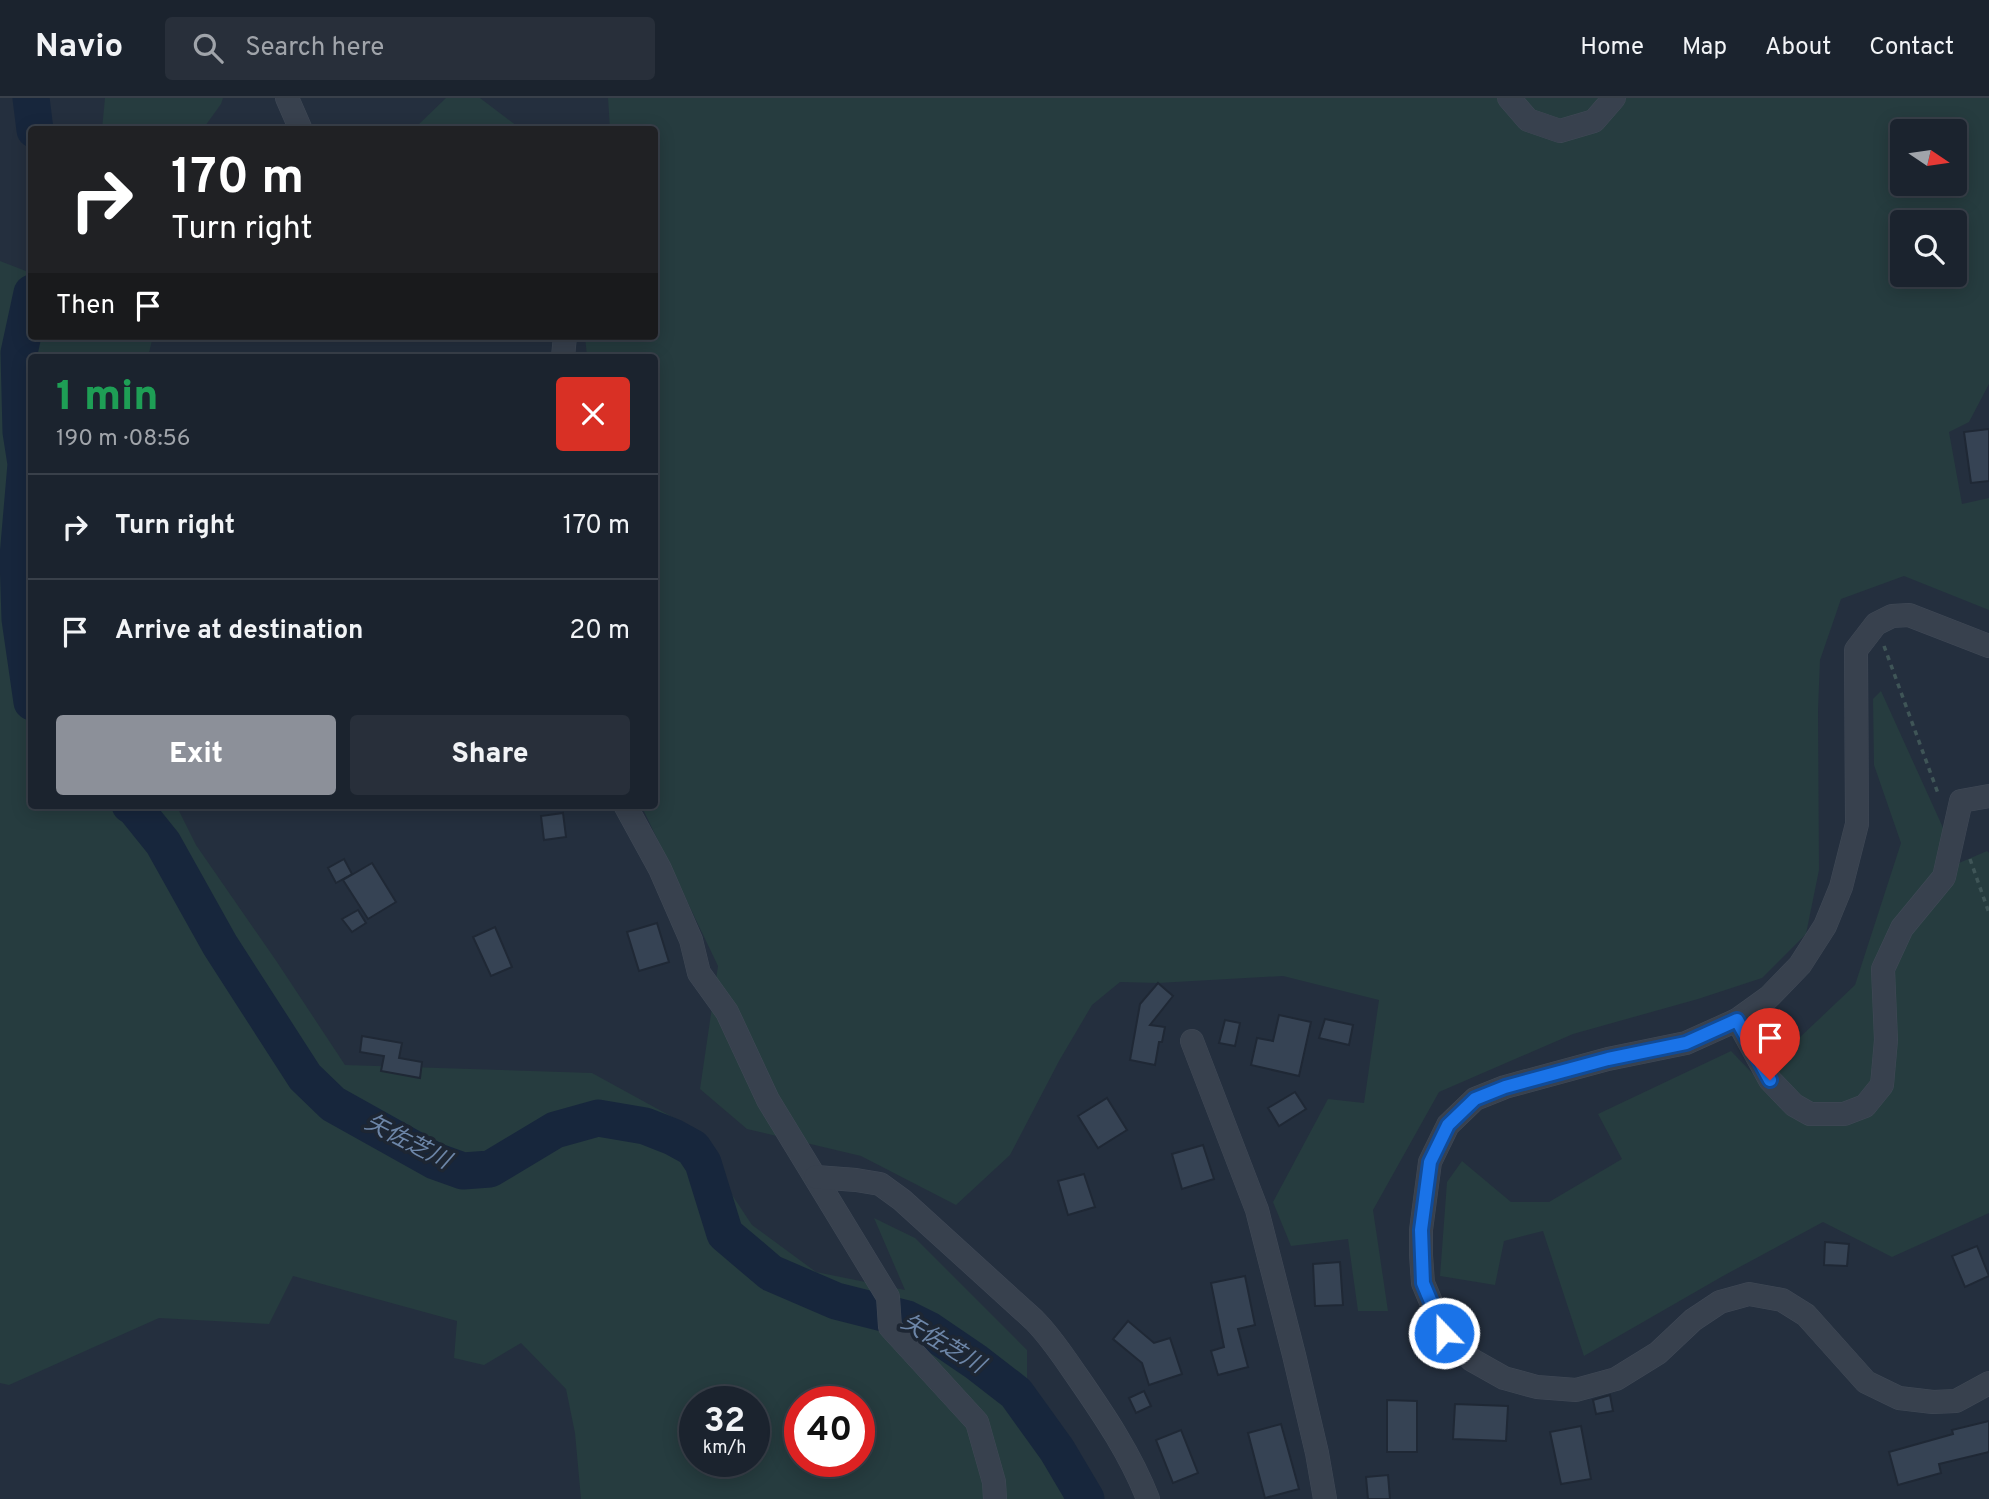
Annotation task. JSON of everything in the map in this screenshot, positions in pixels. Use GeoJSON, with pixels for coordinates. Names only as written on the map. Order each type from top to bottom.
{"type":"FeatureCollection","features":[{"type":"Feature","properties":{"kind":"street"},"geometry":{"type":"LineString","coordinates":[[287,98],[299,126]]}},
{"type":"Feature","properties":{"kind":"street"},"geometry":{"type":"LineString","coordinates":[[1509,98],[1528,120],[1560,131],[1594,121],[1614,98]]}},
{"type":"Feature","properties":{"kind":"street"},"geometry":{"type":"LineString","coordinates":[[1989,646],[1909,615],[1892,616],[1876,624],[1856,650],[1857,824],[1842,887],[1825,926],[1800,965],[1769,997],[1737,1020],[1686,1043],[1608,1059],[1505,1087],[1475,1099],[1448,1125],[1430,1162],[1421,1230],[1423,1283],[1444,1333],[1472,1360],[1504,1378],[1538,1387],[1576,1390],[1616,1379],[1658,1353],[1693,1320],[1720,1302],[1749,1294],[1782,1300],[1806,1315],[1866,1382],[1899,1398],[1933,1402],[1956,1401],[1989,1383]]}},
{"type":"Feature","properties":{"kind":"street"},"geometry":{"type":"LineString","coordinates":[[1737,1020],[1770,1080],[1794,1105],[1810,1114],[1844,1114],[1865,1106],[1882,1085],[1886,1040],[1884,969],[1902,928],[1944,877],[1961,801],[1989,796]]}},
{"type":"Feature","properties":{"kind":"street"},"geometry":{"type":"LineString","coordinates":[[627,809],[660,869],[691,940],[699,972],[727,1012],[768,1100],[888,1297],[890,1327],[976,1422],[994,1482],[995,1499]]}},
{"type":"Feature","properties":{"kind":"street"},"geometry":{"type":"LineString","coordinates":[[1192,1041],[1257,1210],[1294,1355],[1325,1499]]}},
{"type":"Feature","properties":{"kind":"street"},"geometry":{"type":"LineString","coordinates":[[816,1177],[880,1184],[902,1200],[1034,1320],[1048,1335],[1098,1407],[1139,1476],[1148,1499]]}},
{"type":"Feature","properties":{"kind":"path"},"geometry":{"type":"LineString","coordinates":[[1876,624],[1939,798]]}},
{"type":"Feature","properties":{"kind":"path"},"geometry":{"type":"LineString","coordinates":[[1953,835],[1968,852],[1989,913]]}},
{"type":"Feature","properties":{"kind":"green space"},"geometry":{"type":"Polygon","coordinates":[[[105,98],[223,98],[205,126],[102,126],[105,98]]]}},
{"type":"Feature","properties":{"kind":"green space"},"geometry":{"type":"Polygon","coordinates":[[[446,98],[480,98],[517,126],[418,126],[446,98]]]}},
{"type":"Feature","properties":{"kind":"green space"},"geometry":{"type":"Polygon","coordinates":[[[608,98],[1989,98],[1989,384],[1969,422],[1949,432],[1962,504],[1989,498],[1989,610],[1904,576],[1841,599],[1820,660],[1819,870],[1806,934],[1762,978],[1573,1034],[1439,1092],[1373,1210],[1388,1311],[1358,1311],[1348,1239],[1291,1246],[1273,1202],[1328,1099],[1364,1103],[1379,1000],[1283,976],[1158,983],[1120,982],[1092,1005],[1010,1155],[956,1205],[861,1156],[747,1129],[700,1089],[718,966],[643,809],[658,809],[658,354],[587,354],[585,340],[658,340],[658,126],[610,126],[608,98]]]}},
{"type":"Feature","properties":{"kind":"green space"},"geometry":{"type":"Polygon","coordinates":[[[0,261],[28,272],[28,340],[152,340],[149,354],[28,354],[28,809],[178,809],[196,845],[345,1065],[592,1073],[685,1124],[752,1225],[816,1272],[905,1290],[874,1218],[915,1238],[1027,1350],[1027,1419],[1063,1486],[1064,1499],[581,1499],[575,1433],[566,1389],[521,1343],[484,1365],[454,1358],[457,1321],[293,1276],[269,1324],[159,1318],[9,1385],[0,1383],[0,261]]]}},
{"type":"Feature","properties":{"kind":"green space"},"geometry":{"type":"Polygon","coordinates":[[[1881,691],[1959,863],[1987,851],[1989,853],[1989,1213],[1892,1257],[1823,1222],[1584,1356],[1543,1231],[1504,1241],[1495,1285],[1440,1276],[1447,1182],[1462,1161],[1511,1202],[1549,1202],[1622,1159],[1598,1114],[1731,1051],[1757,1078],[1855,985],[1901,843],[1874,765],[1873,699],[1881,691]]]}},
{"type":"Feature","properties":{"kind":"building"},"geometry":{"type":"Polygon","coordinates":[[[1989,429],[1989,481],[1971,483],[1964,432],[1989,429]]]}},
{"type":"Feature","properties":{"kind":"building"},"geometry":{"type":"Polygon","coordinates":[[[563,813],[566,837],[544,840],[541,816],[563,813]]]}},
{"type":"Feature","properties":{"kind":"building"},"geometry":{"type":"Polygon","coordinates":[[[344,859],[352,874],[336,883],[328,868],[344,859]]]}},
{"type":"Feature","properties":{"kind":"building"},"geometry":{"type":"Polygon","coordinates":[[[372,863],[396,902],[368,919],[343,880],[372,863]]]}},
{"type":"Feature","properties":{"kind":"building"},"geometry":{"type":"Polygon","coordinates":[[[358,910],[366,923],[352,932],[342,919],[358,910]]]}},
{"type":"Feature","properties":{"kind":"building"},"geometry":{"type":"Polygon","coordinates":[[[657,923],[669,962],[639,971],[627,932],[657,923]]]}},
{"type":"Feature","properties":{"kind":"building"},"geometry":{"type":"Polygon","coordinates":[[[495,927],[512,967],[491,976],[473,937],[495,927]]]}},
{"type":"Feature","properties":{"kind":"building"},"geometry":{"type":"Polygon","coordinates":[[[1158,983],[1173,996],[1150,1025],[1165,1027],[1155,1065],[1130,1060],[1140,1004],[1158,983]]]}},
{"type":"Feature","properties":{"kind":"building"},"geometry":{"type":"Polygon","coordinates":[[[1279,1015],[1311,1022],[1299,1076],[1251,1065],[1257,1038],[1273,1041],[1279,1015]]]}},
{"type":"Feature","properties":{"kind":"building"},"geometry":{"type":"Polygon","coordinates":[[[1325,1019],[1353,1025],[1349,1045],[1319,1038],[1325,1019]]]}},
{"type":"Feature","properties":{"kind":"building"},"geometry":{"type":"Polygon","coordinates":[[[1225,1020],[1240,1023],[1235,1046],[1219,1043],[1225,1020]]]}},
{"type":"Feature","properties":{"kind":"building"},"geometry":{"type":"Polygon","coordinates":[[[362,1036],[402,1043],[399,1058],[422,1062],[420,1078],[381,1071],[384,1056],[360,1052],[362,1036]]]}},
{"type":"Feature","properties":{"kind":"building"},"geometry":{"type":"Polygon","coordinates":[[[1295,1092],[1306,1109],[1279,1126],[1268,1108],[1295,1092]]]}},
{"type":"Feature","properties":{"kind":"building"},"geometry":{"type":"Polygon","coordinates":[[[1107,1098],[1127,1130],[1098,1148],[1078,1116],[1107,1098]]]}},
{"type":"Feature","properties":{"kind":"building"},"geometry":{"type":"Polygon","coordinates":[[[1203,1145],[1214,1179],[1182,1189],[1172,1154],[1203,1145]]]}},
{"type":"Feature","properties":{"kind":"building"},"geometry":{"type":"Polygon","coordinates":[[[1084,1174],[1095,1207],[1068,1215],[1058,1181],[1084,1174]]]}},
{"type":"Feature","properties":{"kind":"building"},"geometry":{"type":"Polygon","coordinates":[[[1825,1242],[1849,1244],[1847,1266],[1824,1265],[1825,1242]]]}},
{"type":"Feature","properties":{"kind":"building"},"geometry":{"type":"Polygon","coordinates":[[[1977,1246],[1989,1276],[1965,1287],[1952,1256],[1977,1246]]]}},
{"type":"Feature","properties":{"kind":"building"},"geometry":{"type":"Polygon","coordinates":[[[1340,1262],[1343,1305],[1315,1306],[1313,1264],[1340,1262]]]}},
{"type":"Feature","properties":{"kind":"building"},"geometry":{"type":"Polygon","coordinates":[[[1245,1276],[1255,1325],[1238,1329],[1248,1367],[1218,1375],[1211,1351],[1224,1347],[1211,1283],[1245,1276]]]}},
{"type":"Feature","properties":{"kind":"building"},"geometry":{"type":"Polygon","coordinates":[[[1128,1321],[1154,1343],[1170,1338],[1182,1374],[1149,1385],[1142,1363],[1113,1339],[1128,1321]]]}},
{"type":"Feature","properties":{"kind":"building"},"geometry":{"type":"Polygon","coordinates":[[[1144,1391],[1151,1406],[1136,1413],[1129,1398],[1144,1391]]]}},
{"type":"Feature","properties":{"kind":"building"},"geometry":{"type":"Polygon","coordinates":[[[1610,1395],[1613,1411],[1596,1414],[1593,1400],[1610,1395]]]}},
{"type":"Feature","properties":{"kind":"building"},"geometry":{"type":"Polygon","coordinates":[[[1387,1400],[1417,1401],[1417,1452],[1387,1452],[1387,1400]]]}},
{"type":"Feature","properties":{"kind":"building"},"geometry":{"type":"Polygon","coordinates":[[[1455,1404],[1508,1406],[1506,1441],[1453,1439],[1455,1404]]]}},
{"type":"Feature","properties":{"kind":"building"},"geometry":{"type":"Polygon","coordinates":[[[1989,1421],[1989,1452],[1939,1464],[1941,1473],[1898,1485],[1889,1452],[1953,1434],[1952,1430],[1989,1421]]]}},
{"type":"Feature","properties":{"kind":"building"},"geometry":{"type":"Polygon","coordinates":[[[1281,1424],[1299,1489],[1265,1498],[1248,1433],[1281,1424]]]}},
{"type":"Feature","properties":{"kind":"building"},"geometry":{"type":"Polygon","coordinates":[[[1581,1426],[1591,1479],[1561,1484],[1550,1432],[1581,1426]]]}},
{"type":"Feature","properties":{"kind":"building"},"geometry":{"type":"Polygon","coordinates":[[[1181,1430],[1198,1473],[1173,1483],[1156,1440],[1181,1430]]]}},
{"type":"Feature","properties":{"kind":"building"},"geometry":{"type":"Polygon","coordinates":[[[1388,1475],[1390,1499],[1368,1499],[1366,1477],[1388,1475]]]}},
{"type":"Feature","properties":{"kind":"waterway","name":"矢佐芝川"},"geometry":{"type":"LineString","coordinates":[[31,98],[34,126]]}},
{"type":"Feature","properties":{"kind":"waterway","name":"矢佐芝川"},"geometry":{"type":"LineString","coordinates":[[28,311],[19,353],[21,432],[26,464],[18,557],[20,619],[28,674]]}},
{"type":"Feature","properties":{"kind":"waterway","name":"矢佐芝川"},"geometry":{"type":"LineString","coordinates":[[136,809],[163,843],[220,945],[305,1077],[333,1104],[435,1161],[463,1171],[490,1169],[555,1130],[598,1118],[645,1126],[673,1137],[693,1148],[703,1163],[725,1234],[771,1273],[836,1301],[907,1319],[929,1330],[976,1362],[1016,1393],[1057,1450],[1086,1499]]}},
{"type":"Feature","properties":{"kind":"route"},"geometry":{"type":"LineString","coordinates":[[1444,1333],[1423,1283],[1421,1230],[1430,1162],[1448,1125],[1475,1099],[1505,1087],[1608,1059],[1686,1043],[1737,1020],[1770,1080]]}}]}
